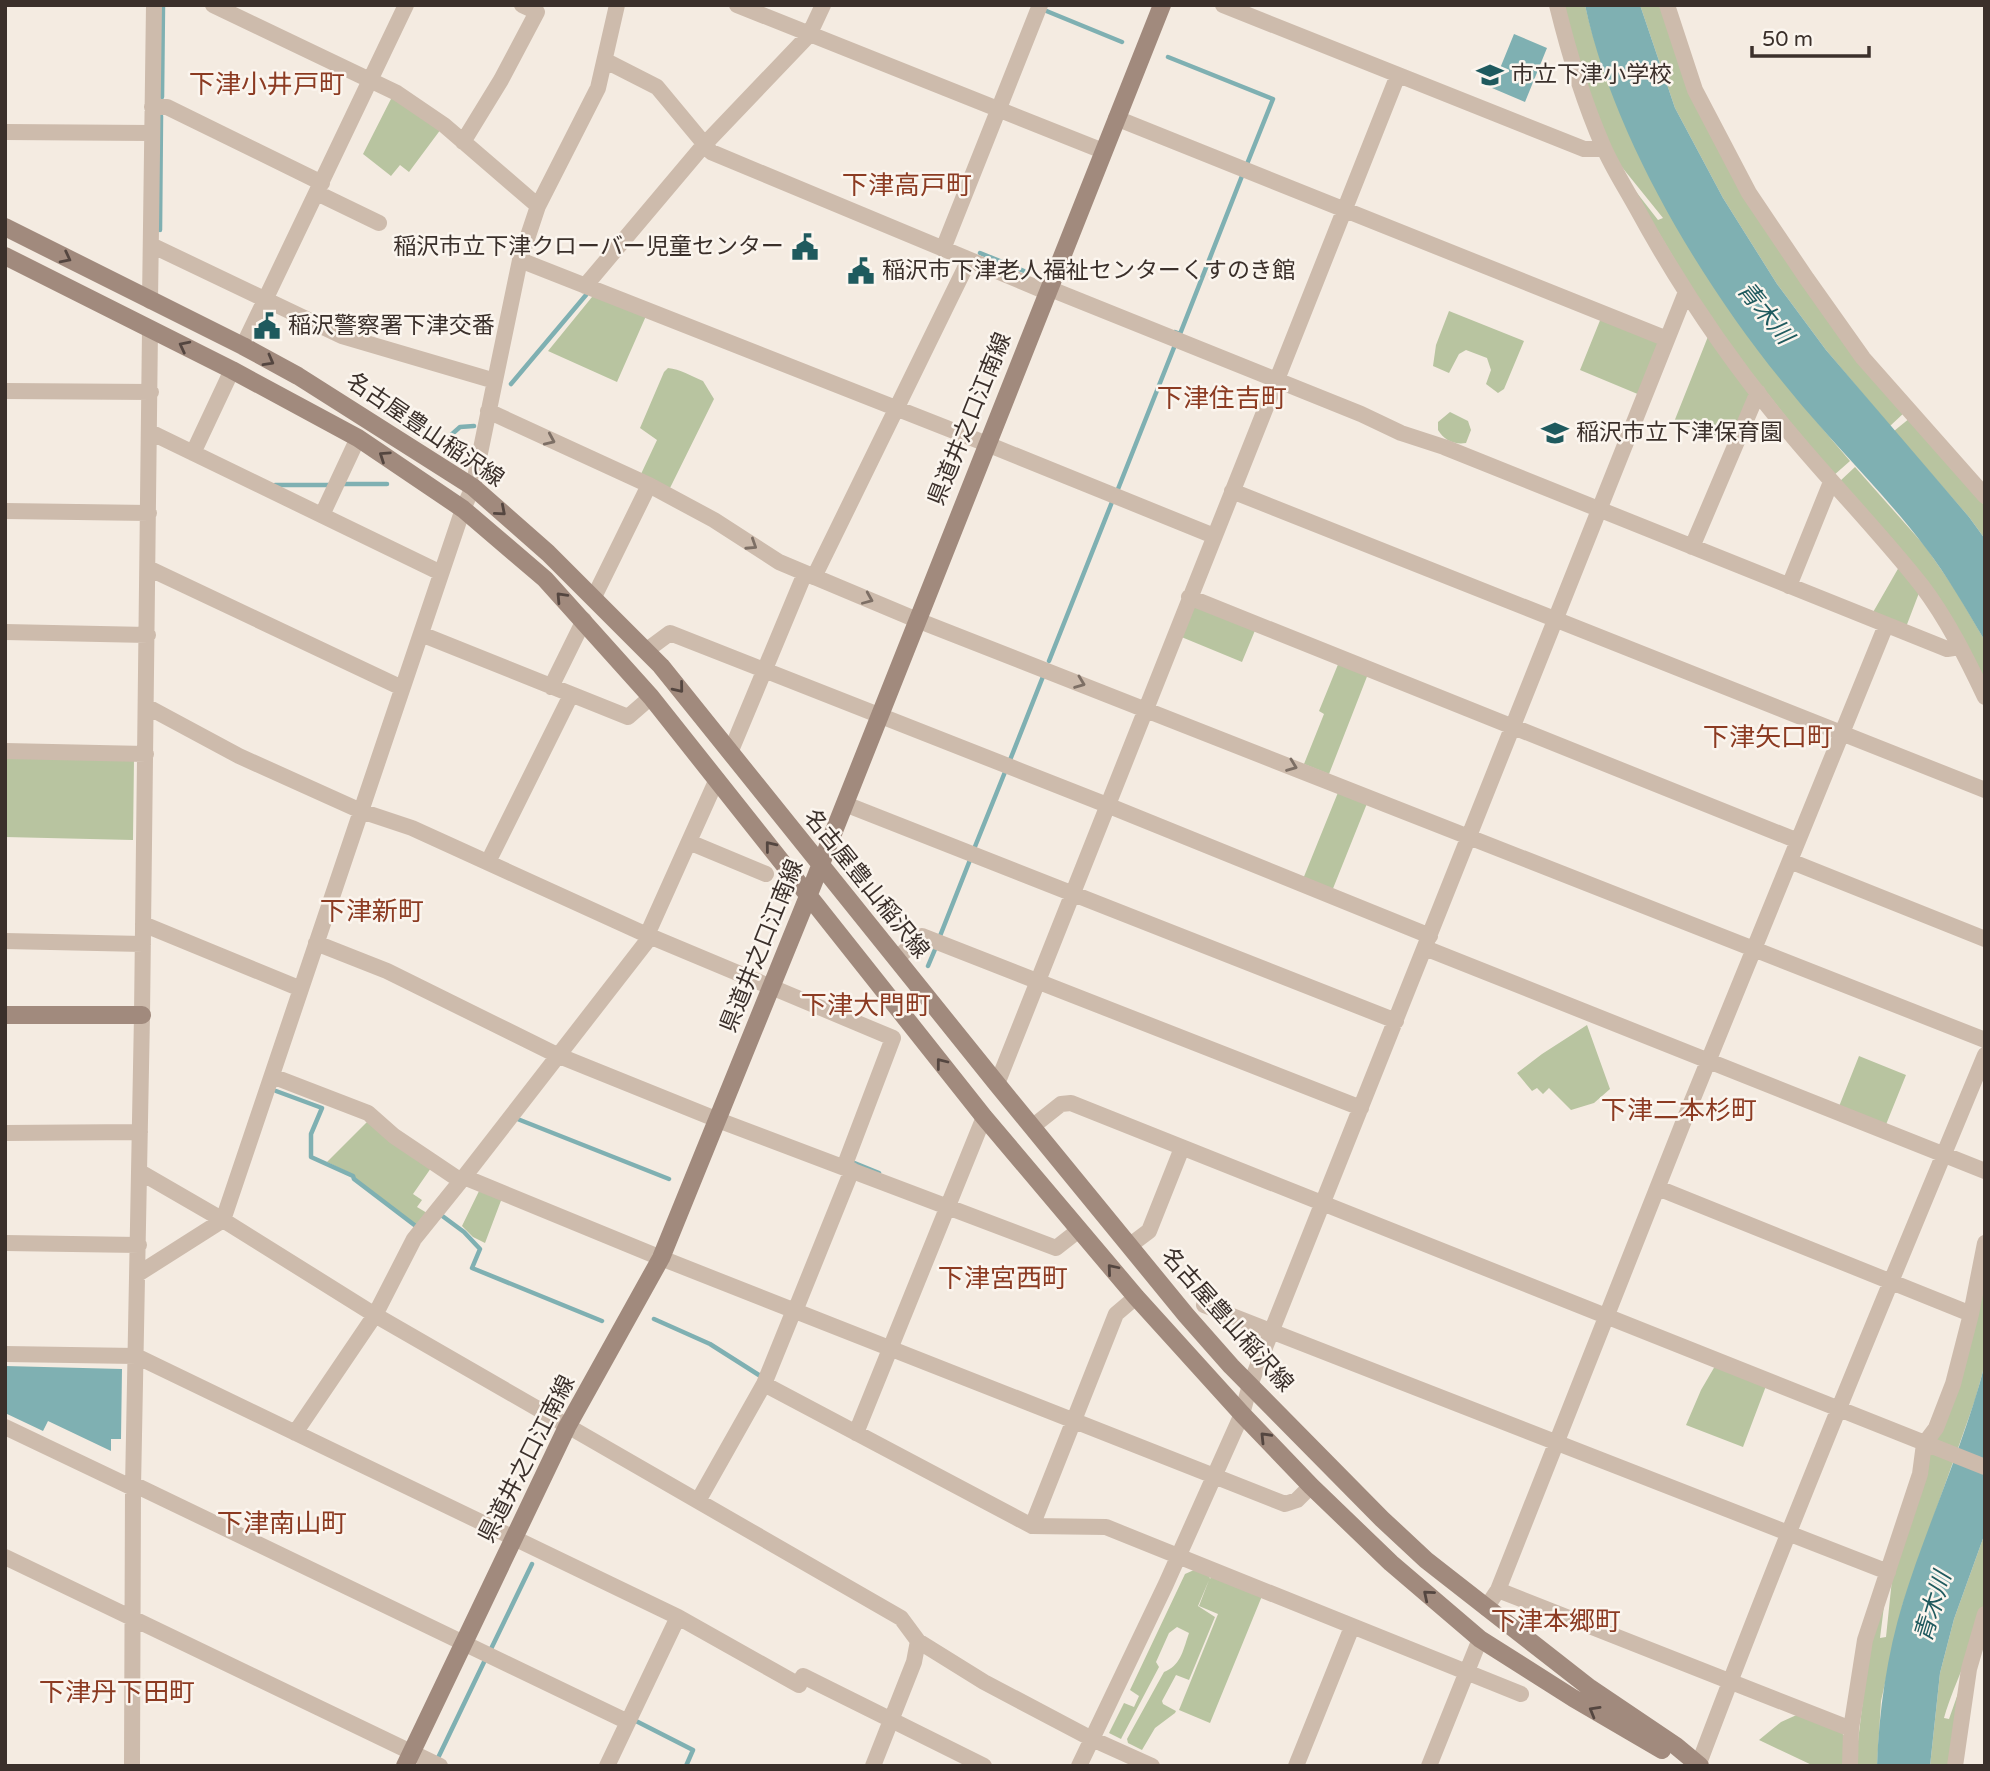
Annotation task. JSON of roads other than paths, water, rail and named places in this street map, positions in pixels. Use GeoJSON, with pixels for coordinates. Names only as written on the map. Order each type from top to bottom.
{"type":"FeatureCollection","features":[{"type":"Feature","properties":{"kind":"main road","name":"県道井之口江南線"},"geometry":{"type":"LineString","coordinates":[[408,1759],[567,1427],[661,1258],[772,987],[1162,5]]}},
{"type":"Feature","properties":{"kind":"main road","name":"名古屋豊山稲沢線"},"geometry":{"type":"LineString","coordinates":[[5,228],[243,346],[350,407],[473,487],[594,597],[647,650],[1129,1246],[1186,1315],[1250,1385],[1426,1560],[1590,1688],[1676,1746],[1698,1765]]}},
{"type":"Feature","properties":{"kind":"main road","name":"名古屋豊山稲沢線"},"geometry":{"type":"LineString","coordinates":[[5,256],[232,370],[358,438],[463,509],[545,579],[650,697],[984,1116],[1079,1230],[1242,1414],[1311,1486],[1391,1563],[1480,1639],[1573,1698],[1676,1758],[1698,1765]]}},
{"type":"Feature","properties":{"kind":"main road"},"geometry":{"type":"LineString","coordinates":[[5,1015],[142,1015]]}},
{"type":"Feature","properties":{"kind":"street"},"geometry":{"type":"LineString","coordinates":[[150,301],[154,5]]}},
{"type":"Feature","properties":{"kind":"street"},"geometry":{"type":"LineString","coordinates":[[213,5],[397,93],[444,125],[538,206]]}},
{"type":"Feature","properties":{"kind":"street"},"geometry":{"type":"LineString","coordinates":[[243,346],[406,5]]}},
{"type":"Feature","properties":{"kind":"street"},"geometry":{"type":"LineString","coordinates":[[463,142],[501,80],[537,12],[522,5]]}},
{"type":"Feature","properties":{"kind":"street"},"geometry":{"type":"LineString","coordinates":[[138,1274],[223,1220],[441,573],[473,487],[520,260],[538,206],[598,88],[617,5]]}},
{"type":"Feature","properties":{"kind":"street"},"geometry":{"type":"LineString","coordinates":[[737,5],[1103,151]]}},
{"type":"Feature","properties":{"kind":"street"},"geometry":{"type":"LineString","coordinates":[[585,286],[703,146],[809,35],[823,5]]}},
{"type":"Feature","properties":{"kind":"street"},"geometry":{"type":"LineString","coordinates":[[943,249],[1040,5]]}},
{"type":"Feature","properties":{"kind":"street"},"geometry":{"type":"LineString","coordinates":[[1223,5],[1584,149],[1604,149]]}},
{"type":"Feature","properties":{"kind":"street"},"geometry":{"type":"LineString","coordinates":[[1557,5],[1584,101],[1604,149],[1686,292],[1758,392],[1831,482],[1924,589],[1960,647],[1985,697]]}},
{"type":"Feature","properties":{"kind":"street"},"geometry":{"type":"LineString","coordinates":[[1667,5],[1695,90],[1749,193],[1863,358],[1985,496]]}},
{"type":"Feature","properties":{"kind":"street"},"geometry":{"type":"LineString","coordinates":[[606,61],[657,87],[703,146],[711,152],[969,260],[1276,380],[1401,433],[1444,447],[1885,625],[1947,649],[1960,647]]}},
{"type":"Feature","properties":{"kind":"street"},"geometry":{"type":"LineString","coordinates":[[997,1084],[1398,75]]}},
{"type":"Feature","properties":{"kind":"street"},"geometry":{"type":"LineString","coordinates":[[152,107],[167,107],[379,223]]}},
{"type":"Feature","properties":{"kind":"street"},"geometry":{"type":"LineString","coordinates":[[1116,118],[1667,339]]}},
{"type":"Feature","properties":{"kind":"street"},"geometry":{"type":"LineString","coordinates":[[5,132],[152,133]]}},
{"type":"Feature","properties":{"kind":"street"},"geometry":{"type":"LineString","coordinates":[[151,245],[342,337],[495,381]]}},
{"type":"Feature","properties":{"kind":"street"},"geometry":{"type":"LineString","coordinates":[[520,260],[1214,536]]}},
{"type":"Feature","properties":{"kind":"street"},"geometry":{"type":"LineString","coordinates":[[730,752],[763,671],[969,260]]}},
{"type":"Feature","properties":{"kind":"street"},"geometry":{"type":"LineString","coordinates":[[1079,1766],[1242,1414],[1250,1385],[1686,292]]}},
{"type":"Feature","properties":{"kind":"street"},"geometry":{"type":"LineString","coordinates":[[132,1766],[133,1486],[144,924],[150,329]]}},
{"type":"Feature","properties":{"kind":"street"},"geometry":{"type":"LineString","coordinates":[[193,453],[232,370]]}},
{"type":"Feature","properties":{"kind":"street"},"geometry":{"type":"LineString","coordinates":[[5,391],[151,392]]}},
{"type":"Feature","properties":{"kind":"street"},"geometry":{"type":"LineString","coordinates":[[1692,547],[1758,392]]}},
{"type":"Feature","properties":{"kind":"street"},"geometry":{"type":"LineString","coordinates":[[488,411],[649,485],[714,520],[779,562],[917,620],[1985,1040]]}},
{"type":"Feature","properties":{"kind":"street"},"geometry":{"type":"LineString","coordinates":[[150,432],[441,573]]}},
{"type":"Feature","properties":{"kind":"street"},"geometry":{"type":"LineString","coordinates":[[322,515],[358,438]]}},
{"type":"Feature","properties":{"kind":"street"},"geometry":{"type":"LineString","coordinates":[[1789,586],[1831,482]]}},
{"type":"Feature","properties":{"kind":"street"},"geometry":{"type":"LineString","coordinates":[[594,597],[649,485]]}},
{"type":"Feature","properties":{"kind":"street"},"geometry":{"type":"LineString","coordinates":[[1232,491],[1985,790]]}},
{"type":"Feature","properties":{"kind":"street"},"geometry":{"type":"LineString","coordinates":[[5,511],[149,513]]}},
{"type":"Feature","properties":{"kind":"street"},"geometry":{"type":"LineString","coordinates":[[148,568],[402,688]]}},
{"type":"Feature","properties":{"kind":"street"},"geometry":{"type":"LineString","coordinates":[[1189,597],[1798,841]]}},
{"type":"Feature","properties":{"kind":"street"},"geometry":{"type":"LineString","coordinates":[[551,687],[584,620]]}},
{"type":"Feature","properties":{"kind":"street"},"geometry":{"type":"LineString","coordinates":[[1486,1608],[1499,1590],[1605,1317],[1885,625]]}},
{"type":"Feature","properties":{"kind":"street"},"geometry":{"type":"LineString","coordinates":[[5,632],[148,635]]}},
{"type":"Feature","properties":{"kind":"street"},"geometry":{"type":"LineString","coordinates":[[647,650],[670,633],[1107,805],[1709,1062],[1985,1171]]}},
{"type":"Feature","properties":{"kind":"street"},"geometry":{"type":"LineString","coordinates":[[421,634],[628,717],[650,697]]}},
{"type":"Feature","properties":{"kind":"street"},"geometry":{"type":"LineString","coordinates":[[488,862],[571,695]]}},
{"type":"Feature","properties":{"kind":"street"},"geometry":{"type":"LineString","coordinates":[[146,706],[239,756],[361,811],[412,828],[649,935],[893,1038],[848,1168],[764,1384],[698,1501]]}},
{"type":"Feature","properties":{"kind":"street"},"geometry":{"type":"LineString","coordinates":[[5,751],[146,754]]}},
{"type":"Feature","properties":{"kind":"street"},"geometry":{"type":"LineString","coordinates":[[295,1433],[375,1315],[414,1239],[649,935],[717,779]]}},
{"type":"Feature","properties":{"kind":"street"},"geometry":{"type":"LineString","coordinates":[[845,803],[1396,1021]]}},
{"type":"Feature","properties":{"kind":"street"},"geometry":{"type":"LineString","coordinates":[[689,842],[766,873]]}},
{"type":"Feature","properties":{"kind":"street"},"geometry":{"type":"LineString","coordinates":[[1790,861],[1985,939]]}},
{"type":"Feature","properties":{"kind":"street"},"geometry":{"type":"LineString","coordinates":[[144,924],[301,989]]}},
{"type":"Feature","properties":{"kind":"street"},"geometry":{"type":"LineString","coordinates":[[896,959],[922,936],[1361,1108]]}},
{"type":"Feature","properties":{"kind":"street"},"geometry":{"type":"LineString","coordinates":[[5,941],[143,944]]}},
{"type":"Feature","properties":{"kind":"street"},"geometry":{"type":"LineString","coordinates":[[316,943],[387,971],[557,1055],[947,1207],[1056,1248],[1079,1230]]}},
{"type":"Feature","properties":{"kind":"street"},"geometry":{"type":"LineString","coordinates":[[1698,1765],[1838,1410],[1985,1055]]}},
{"type":"Feature","properties":{"kind":"street"},"geometry":{"type":"LineString","coordinates":[[272,1076],[368,1113],[394,1136],[463,1179],[661,1258],[1285,1504],[1297,1500],[1311,1486]]}},
{"type":"Feature","properties":{"kind":"street"},"geometry":{"type":"LineString","coordinates":[[1032,1127],[1060,1104],[1071,1103],[1985,1467]]}},
{"type":"Feature","properties":{"kind":"street"},"geometry":{"type":"LineString","coordinates":[[856,1433],[984,1116]]}},
{"type":"Feature","properties":{"kind":"street"},"geometry":{"type":"LineString","coordinates":[[5,1133],[140,1132]]}},
{"type":"Feature","properties":{"kind":"street"},"geometry":{"type":"LineString","coordinates":[[1129,1246],[1149,1231],[1182,1148]]}},
{"type":"Feature","properties":{"kind":"street"},"geometry":{"type":"LineString","coordinates":[[139,1172],[223,1220],[375,1315],[901,1618],[918,1641],[984,1682],[1092,1739],[1152,1766]]}},
{"type":"Feature","properties":{"kind":"street"},"geometry":{"type":"LineString","coordinates":[[1658,1188],[1971,1314]]}},
{"type":"Feature","properties":{"kind":"street"},"geometry":{"type":"LineString","coordinates":[[5,1243],[139,1245]]}},
{"type":"Feature","properties":{"kind":"street"},"geometry":{"type":"LineString","coordinates":[[1850,1766],[1851,1729],[1865,1640],[1920,1474],[1927,1445],[1953,1384],[1985,1243]]}},
{"type":"Feature","properties":{"kind":"street"},"geometry":{"type":"LineString","coordinates":[[1032,1526],[1116,1314],[1136,1297]]}},
{"type":"Feature","properties":{"kind":"street"},"geometry":{"type":"LineString","coordinates":[[1204,1305],[1888,1572]]}},
{"type":"Feature","properties":{"kind":"street"},"geometry":{"type":"LineString","coordinates":[[5,1354],[136,1356],[678,1616],[799,1685],[803,1676],[984,1766]]}},
{"type":"Feature","properties":{"kind":"street"},"geometry":{"type":"LineString","coordinates":[[764,1384],[1032,1526],[1106,1527],[1521,1694]]}},
{"type":"Feature","properties":{"kind":"street"},"geometry":{"type":"LineString","coordinates":[[5,1427],[628,1723]]}},
{"type":"Feature","properties":{"kind":"street"},"geometry":{"type":"LineString","coordinates":[[5,1557],[408,1759],[440,1766]]}},
{"type":"Feature","properties":{"kind":"street"},"geometry":{"type":"LineString","coordinates":[[1499,1590],[1851,1729]]}},
{"type":"Feature","properties":{"kind":"street"},"geometry":{"type":"LineString","coordinates":[[1955,1766],[1977,1670],[1985,1614]]}},
{"type":"Feature","properties":{"kind":"street"},"geometry":{"type":"LineString","coordinates":[[607,1766],[678,1616]]}},
{"type":"Feature","properties":{"kind":"street"},"geometry":{"type":"LineString","coordinates":[[1296,1766],[1352,1627]]}},
{"type":"Feature","properties":{"kind":"street"},"geometry":{"type":"LineString","coordinates":[[1429,1766],[1480,1639]]}},
{"type":"Feature","properties":{"kind":"street"},"geometry":{"type":"LineString","coordinates":[[873,1766],[914,1662],[918,1641]]}},
{"type":"Feature","properties":{"kind":"water","name":"青木川"},"geometry":{"type":"Polygon","coordinates":[[[1585,5],[1640,5],[1675,108],[1723,198],[1777,284],[1826,350],[1985,539],[1985,641],[1925,547],[1790,391],[1726,306],[1695,258],[1639,158],[1598,55],[1585,5]]]}},
{"type":"Feature","properties":{"kind":"water"},"geometry":{"type":"Polygon","coordinates":[[[1514,34],[1547,48],[1525,102],[1492,88],[1514,34]]]}},
{"type":"Feature","properties":{"kind":"water","name":"青木川"},"geometry":{"type":"Polygon","coordinates":[[[1985,1364],[1985,1533],[1954,1619],[1940,1673],[1930,1766],[1877,1766],[1885,1683],[1897,1622],[1967,1424],[1985,1364]]]}},
{"type":"Feature","properties":{"kind":"water"},"geometry":{"type":"Polygon","coordinates":[[[5,1366],[122,1369],[121,1439],[111,1439],[111,1451],[48,1421],[43,1431],[5,1413],[5,1366]]]}},
{"type":"Feature","properties":{"kind":"waterway"},"geometry":{"type":"LineString","coordinates":[[162,97],[163,5]]}},
{"type":"Feature","properties":{"kind":"waterway"},"geometry":{"type":"LineString","coordinates":[[1044,10],[1122,42]]}},
{"type":"Feature","properties":{"kind":"waterway"},"geometry":{"type":"LineString","coordinates":[[1168,57],[1273,99],[1247,164]]}},
{"type":"Feature","properties":{"kind":"waterway"},"geometry":{"type":"LineString","coordinates":[[160,230],[161,116]]}},
{"type":"Feature","properties":{"kind":"waterway"},"geometry":{"type":"LineString","coordinates":[[1175,332],[1180,334],[1242,176]]}},
{"type":"Feature","properties":{"kind":"waterway"},"geometry":{"type":"LineString","coordinates":[[980,253],[1024,271]]}},
{"type":"Feature","properties":{"kind":"waterway"},"geometry":{"type":"LineString","coordinates":[[511,384],[586,295]]}},
{"type":"Feature","properties":{"kind":"waterway"},"geometry":{"type":"LineString","coordinates":[[1118,489],[1175,345]]}},
{"type":"Feature","properties":{"kind":"waterway"},"geometry":{"type":"LineString","coordinates":[[451,435],[460,427],[474,426]]}},
{"type":"Feature","properties":{"kind":"waterway"},"geometry":{"type":"LineString","coordinates":[[343,484],[387,484]]}},
{"type":"Feature","properties":{"kind":"waterway"},"geometry":{"type":"LineString","coordinates":[[275,485],[330,485]]}},
{"type":"Feature","properties":{"kind":"waterway"},"geometry":{"type":"LineString","coordinates":[[1049,661],[1112,502]]}},
{"type":"Feature","properties":{"kind":"waterway"},"geometry":{"type":"LineString","coordinates":[[1010,760],[1044,674]]}},
{"type":"Feature","properties":{"kind":"waterway"},"geometry":{"type":"LineString","coordinates":[[974,849],[1005,772]]}},
{"type":"Feature","properties":{"kind":"waterway"},"geometry":{"type":"LineString","coordinates":[[940,936],[970,860]]}},
{"type":"Feature","properties":{"kind":"waterway"},"geometry":{"type":"LineString","coordinates":[[928,966],[936,947]]}},
{"type":"Feature","properties":{"kind":"waterway"},"geometry":{"type":"LineString","coordinates":[[276,1091],[322,1108],[311,1134],[311,1157],[353,1176],[417,1227]]}},
{"type":"Feature","properties":{"kind":"waterway"},"geometry":{"type":"LineString","coordinates":[[515,1118],[669,1179]]}},
{"type":"Feature","properties":{"kind":"waterway"},"geometry":{"type":"LineString","coordinates":[[852,1162],[879,1173]]}},
{"type":"Feature","properties":{"kind":"waterway"},"geometry":{"type":"LineString","coordinates":[[441,1215],[464,1232],[480,1249],[472,1268],[602,1321]]}},
{"type":"Feature","properties":{"kind":"waterway"},"geometry":{"type":"LineString","coordinates":[[654,1319],[710,1344],[762,1377]]}},
{"type":"Feature","properties":{"kind":"waterway"},"geometry":{"type":"LineString","coordinates":[[490,1651],[532,1564]]}},
{"type":"Feature","properties":{"kind":"waterway"},"geometry":{"type":"LineString","coordinates":[[437,1760],[485,1660]]}},
{"type":"Feature","properties":{"kind":"waterway"},"geometry":{"type":"LineString","coordinates":[[636,1721],[693,1750],[686,1766]]}},
{"type":"Feature","properties":{"kind":"place","name":"市立下津小学校"},"geometry":{"type":"Point","coordinates":[1490,75]}},
{"type":"Feature","properties":{"kind":"place","name":"稲沢市立下津クローバー児童センター"},"geometry":{"type":"Point","coordinates":[805,247]}},
{"type":"Feature","properties":{"kind":"place","name":"稲沢市下津老人福祉センターくすのき館"},"geometry":{"type":"Point","coordinates":[861,271]}},
{"type":"Feature","properties":{"kind":"place","name":"稲沢警察署下津交番"},"geometry":{"type":"Point","coordinates":[267,326]}},
{"type":"Feature","properties":{"kind":"place","name":"稲沢市立下津保育園"},"geometry":{"type":"Point","coordinates":[1555,433]}},
{"type":"Feature","properties":{"kind":"district","name":"下津小井戸町"},"geometry":{"type":"Point","coordinates":[267,84]}},
{"type":"Feature","properties":{"kind":"district","name":"下津高戸町"},"geometry":{"type":"Point","coordinates":[907,185]}},
{"type":"Feature","properties":{"kind":"district","name":"下津住吉町"},"geometry":{"type":"Point","coordinates":[1222,398]}},
{"type":"Feature","properties":{"kind":"district","name":"下津矢口町"},"geometry":{"type":"Point","coordinates":[1768,737]}},
{"type":"Feature","properties":{"kind":"district","name":"下津新町"},"geometry":{"type":"Point","coordinates":[372,911]}},
{"type":"Feature","properties":{"kind":"district","name":"下津大門町"},"geometry":{"type":"Point","coordinates":[866,1005]}},
{"type":"Feature","properties":{"kind":"district","name":"下津二本杉町"},"geometry":{"type":"Point","coordinates":[1679,1110]}},
{"type":"Feature","properties":{"kind":"district","name":"下津宮西町"},"geometry":{"type":"Point","coordinates":[1003,1278]}},
{"type":"Feature","properties":{"kind":"district","name":"下津南山町"},"geometry":{"type":"Point","coordinates":[282,1523]}},
{"type":"Feature","properties":{"kind":"district","name":"下津本郷町"},"geometry":{"type":"Point","coordinates":[1556,1621]}},
{"type":"Feature","properties":{"kind":"district","name":"下津丹下田町"},"geometry":{"type":"Point","coordinates":[117,1692]}}]}
